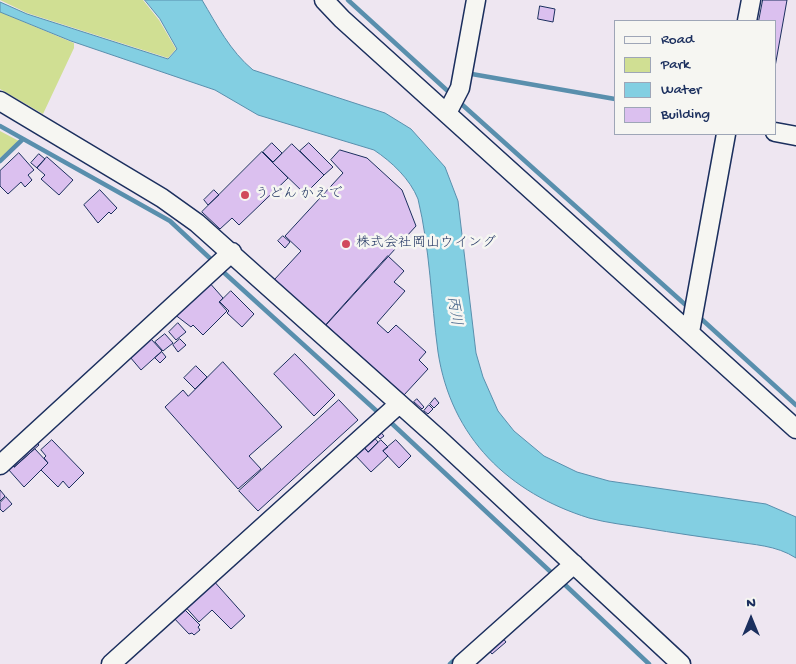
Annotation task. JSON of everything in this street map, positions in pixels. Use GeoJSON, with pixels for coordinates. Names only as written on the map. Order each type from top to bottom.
{"type":"FeatureCollection","features":[{"type":"Feature","properties":{"kind":"street"},"geometry":{"type":"LineString","coordinates":[[324,0],[452,103],[692,318],[796,429]]}},
{"type":"Feature","properties":{"kind":"street"},"geometry":{"type":"LineString","coordinates":[[452,103],[463,72],[476,0]]}},
{"type":"Feature","properties":{"kind":"street"},"geometry":{"type":"LineString","coordinates":[[748,20],[751,0]]}},
{"type":"Feature","properties":{"kind":"street"},"geometry":{"type":"LineString","coordinates":[[0,101],[175,206],[222,262],[564,573],[681,664]]}},
{"type":"Feature","properties":{"kind":"street"},"geometry":{"type":"LineString","coordinates":[[776,132],[796,136]]}},
{"type":"Feature","properties":{"kind":"street"},"geometry":{"type":"LineString","coordinates":[[692,318],[726,135]]}},
{"type":"Feature","properties":{"kind":"street"},"geometry":{"type":"LineString","coordinates":[[0,465],[222,262]]}},
{"type":"Feature","properties":{"kind":"street"},"geometry":{"type":"LineString","coordinates":[[111,664],[389,412]]}},
{"type":"Feature","properties":{"kind":"street"},"geometry":{"type":"LineString","coordinates":[[462,664],[564,573]]}},
{"type":"Feature","properties":{"kind":"green space"},"geometry":{"type":"Polygon","coordinates":[[[0,0],[143,0],[159,20],[176,49],[168,58],[27,13],[0,0]]]}},
{"type":"Feature","properties":{"kind":"green space"},"geometry":{"type":"Polygon","coordinates":[[[0,12],[74,43],[74,48],[43,114],[0,89],[0,12]]]}},
{"type":"Feature","properties":{"kind":"green space"},"geometry":{"type":"Polygon","coordinates":[[[0,131],[19,141],[0,158],[0,131]]]}},
{"type":"Feature","properties":{"kind":"water","name":"丙川"},"geometry":{"type":"Polygon","coordinates":[[[145,0],[202,0],[237,55],[253,70],[385,113],[411,129],[445,167],[458,201],[476,353],[483,377],[498,411],[514,431],[544,456],[577,472],[609,481],[766,504],[796,517],[796,558],[781,550],[765,546],[617,524],[589,518],[533,494],[509,477],[488,458],[470,436],[456,411],[445,383],[438,352],[428,256],[418,199],[400,172],[374,150],[258,115],[215,90],[71,41],[0,12],[0,2],[27,14],[168,59],[177,49],[160,19],[145,0]]]}},
{"type":"Feature","properties":{"kind":"building"},"geometry":{"type":"Polygon","coordinates":[[[763,0],[787,0],[776,61],[776,20],[759,20],[763,0]]]}},
{"type":"Feature","properties":{"kind":"building"},"geometry":{"type":"Polygon","coordinates":[[[540,6],[555,9],[553,22],[538,19],[540,6]]]}},
{"type":"Feature","properties":{"kind":"building"},"geometry":{"type":"Polygon","coordinates":[[[272,143],[282,153],[273,162],[263,152],[272,143]]]}},
{"type":"Feature","properties":{"kind":"building"},"geometry":{"type":"Polygon","coordinates":[[[309,143],[333,167],[324,175],[300,151],[309,143]]]}},
{"type":"Feature","properties":{"kind":"building"},"geometry":{"type":"Polygon","coordinates":[[[292,144],[324,175],[305,194],[273,163],[292,144]]]}},
{"type":"Feature","properties":{"kind":"building","name":"株式会社岡山ウイング"},"geometry":{"type":"Polygon","coordinates":[[[340,150],[367,158],[402,190],[416,226],[326,325],[274,280],[301,251],[285,236],[343,173],[331,160],[340,150]]]}},
{"type":"Feature","properties":{"kind":"building","name":"うどん かえで"},"geometry":{"type":"Polygon","coordinates":[[[262,152],[288,178],[239,225],[232,218],[220,229],[202,212],[262,152]]]}},
{"type":"Feature","properties":{"kind":"building"},"geometry":{"type":"Polygon","coordinates":[[[19,153],[34,170],[28,175],[32,180],[25,187],[21,182],[8,194],[0,186],[0,171],[19,153]]]}},
{"type":"Feature","properties":{"kind":"building"},"geometry":{"type":"Polygon","coordinates":[[[39,154],[45,159],[37,168],[31,163],[39,154]]]}},
{"type":"Feature","properties":{"kind":"building"},"geometry":{"type":"Polygon","coordinates":[[[47,157],[73,180],[59,195],[41,179],[45,175],[37,168],[47,157]]]}},
{"type":"Feature","properties":{"kind":"building"},"geometry":{"type":"Polygon","coordinates":[[[100,190],[117,208],[111,214],[109,212],[98,223],[84,205],[100,190]]]}},
{"type":"Feature","properties":{"kind":"building"},"geometry":{"type":"Polygon","coordinates":[[[214,190],[219,195],[208,205],[204,200],[214,190]]]}},
{"type":"Feature","properties":{"kind":"building"},"geometry":{"type":"Polygon","coordinates":[[[283,236],[290,242],[285,248],[278,241],[283,236]]]}},
{"type":"Feature","properties":{"kind":"building"},"geometry":{"type":"Polygon","coordinates":[[[388,256],[404,271],[394,282],[405,291],[377,323],[388,333],[396,325],[426,352],[419,360],[428,369],[404,395],[326,325],[388,256]]]}},
{"type":"Feature","properties":{"kind":"building"},"geometry":{"type":"Polygon","coordinates":[[[208,281],[223,298],[219,302],[227,311],[203,335],[193,325],[191,327],[174,314],[208,281]]]}},
{"type":"Feature","properties":{"kind":"building"},"geometry":{"type":"Polygon","coordinates":[[[231,291],[254,314],[242,327],[227,313],[229,311],[220,302],[231,291]]]}},
{"type":"Feature","properties":{"kind":"building"},"geometry":{"type":"Polygon","coordinates":[[[178,323],[186,332],[176,340],[169,332],[178,323]]]}},
{"type":"Feature","properties":{"kind":"building"},"geometry":{"type":"Polygon","coordinates":[[[165,334],[173,343],[163,351],[155,342],[165,334]]]}},
{"type":"Feature","properties":{"kind":"building"},"geometry":{"type":"Polygon","coordinates":[[[151,339],[162,351],[141,370],[130,357],[151,339]]]}},
{"type":"Feature","properties":{"kind":"building"},"geometry":{"type":"Polygon","coordinates":[[[180,339],[186,345],[178,352],[173,345],[180,339]]]}},
{"type":"Feature","properties":{"kind":"building"},"geometry":{"type":"Polygon","coordinates":[[[162,352],[166,357],[160,363],[155,358],[162,352]]]}},
{"type":"Feature","properties":{"kind":"building"},"geometry":{"type":"Polygon","coordinates":[[[295,354],[335,395],[314,416],[274,374],[295,354]]]}},
{"type":"Feature","properties":{"kind":"building"},"geometry":{"type":"Polygon","coordinates":[[[223,362],[282,427],[249,456],[261,469],[238,489],[165,407],[183,390],[188,396],[223,362]]]}},
{"type":"Feature","properties":{"kind":"building"},"geometry":{"type":"Polygon","coordinates":[[[196,366],[207,377],[195,389],[184,378],[196,366]]]}},
{"type":"Feature","properties":{"kind":"building"},"geometry":{"type":"Polygon","coordinates":[[[435,398],[439,403],[434,408],[430,404],[435,398]]]}},
{"type":"Feature","properties":{"kind":"building"},"geometry":{"type":"Polygon","coordinates":[[[417,399],[424,407],[422,409],[414,402],[417,399]]]}},
{"type":"Feature","properties":{"kind":"building"},"geometry":{"type":"Polygon","coordinates":[[[339,400],[358,420],[258,511],[239,491],[339,400]]]}},
{"type":"Feature","properties":{"kind":"building"},"geometry":{"type":"Polygon","coordinates":[[[429,405],[433,409],[428,414],[424,411],[429,405]]]}},
{"type":"Feature","properties":{"kind":"building"},"geometry":{"type":"Polygon","coordinates":[[[377,428],[384,436],[380,439],[373,432],[377,428]]]}},
{"type":"Feature","properties":{"kind":"building"},"geometry":{"type":"Polygon","coordinates":[[[371,434],[378,442],[368,452],[363,446],[371,434]]]}},
{"type":"Feature","properties":{"kind":"building"},"geometry":{"type":"Polygon","coordinates":[[[33,438],[39,445],[14,467],[9,461],[33,438]]]}},
{"type":"Feature","properties":{"kind":"building"},"geometry":{"type":"Polygon","coordinates":[[[52,440],[84,473],[69,488],[63,481],[58,487],[41,470],[48,463],[44,458],[46,456],[41,450],[52,440]]]}},
{"type":"Feature","properties":{"kind":"building"},"geometry":{"type":"Polygon","coordinates":[[[381,440],[388,447],[383,451],[388,456],[371,472],[354,454],[363,446],[368,452],[381,440]]]}},
{"type":"Feature","properties":{"kind":"building"},"geometry":{"type":"Polygon","coordinates":[[[396,440],[411,456],[399,468],[383,451],[396,440]]]}},
{"type":"Feature","properties":{"kind":"building"},"geometry":{"type":"Polygon","coordinates":[[[35,449],[48,463],[24,487],[8,469],[12,465],[14,467],[35,449]]]}},
{"type":"Feature","properties":{"kind":"building"},"geometry":{"type":"Polygon","coordinates":[[[0,490],[5,496],[0,501],[0,490]]]}},
{"type":"Feature","properties":{"kind":"building"},"geometry":{"type":"Polygon","coordinates":[[[6,497],[12,504],[3,512],[0,509],[0,503],[6,497]]]}},
{"type":"Feature","properties":{"kind":"building"},"geometry":{"type":"Polygon","coordinates":[[[212,579],[245,616],[231,629],[212,610],[199,622],[182,603],[212,579]]]}},
{"type":"Feature","properties":{"kind":"building"},"geometry":{"type":"Polygon","coordinates":[[[182,607],[200,625],[198,627],[200,630],[194,635],[192,633],[189,634],[172,616],[182,607]]]}},
{"type":"Feature","properties":{"kind":"building"},"geometry":{"type":"Polygon","coordinates":[[[501,636],[506,642],[492,654],[487,648],[501,636]]]}},
{"type":"Feature","properties":{"kind":"waterway"},"geometry":{"type":"LineString","coordinates":[[348,0],[451,94]]}},
{"type":"Feature","properties":{"kind":"waterway"},"geometry":{"type":"LineString","coordinates":[[466,73],[614,99]]}},
{"type":"Feature","properties":{"kind":"waterway"},"geometry":{"type":"LineString","coordinates":[[457,100],[689,308]]}},
{"type":"Feature","properties":{"kind":"waterway"},"geometry":{"type":"LineString","coordinates":[[0,126],[170,221],[215,263]]}},
{"type":"Feature","properties":{"kind":"waterway"},"geometry":{"type":"LineString","coordinates":[[0,161],[23,139]]}},
{"type":"Feature","properties":{"kind":"waterway"},"geometry":{"type":"LineString","coordinates":[[220,269],[381,415]]}},
{"type":"Feature","properties":{"kind":"waterway"},"geometry":{"type":"LineString","coordinates":[[697,315],[796,405]]}},
{"type":"Feature","properties":{"kind":"waterway"},"geometry":{"type":"LineString","coordinates":[[387,419],[555,576]]}},
{"type":"Feature","properties":{"kind":"waterway"},"geometry":{"type":"LineString","coordinates":[[561,581],[649,664]]}},
{"type":"Feature","properties":{"kind":"waterway"},"geometry":{"type":"LineString","coordinates":[[450,664],[460,655]]}},
{"type":"Feature","properties":{"kind":"place","name":"うどん かえで"},"geometry":{"type":"Point","coordinates":[245,195]}},
{"type":"Feature","properties":{"kind":"place","name":"株式会社岡山ウイング"},"geometry":{"type":"Point","coordinates":[346,244]}}]}
